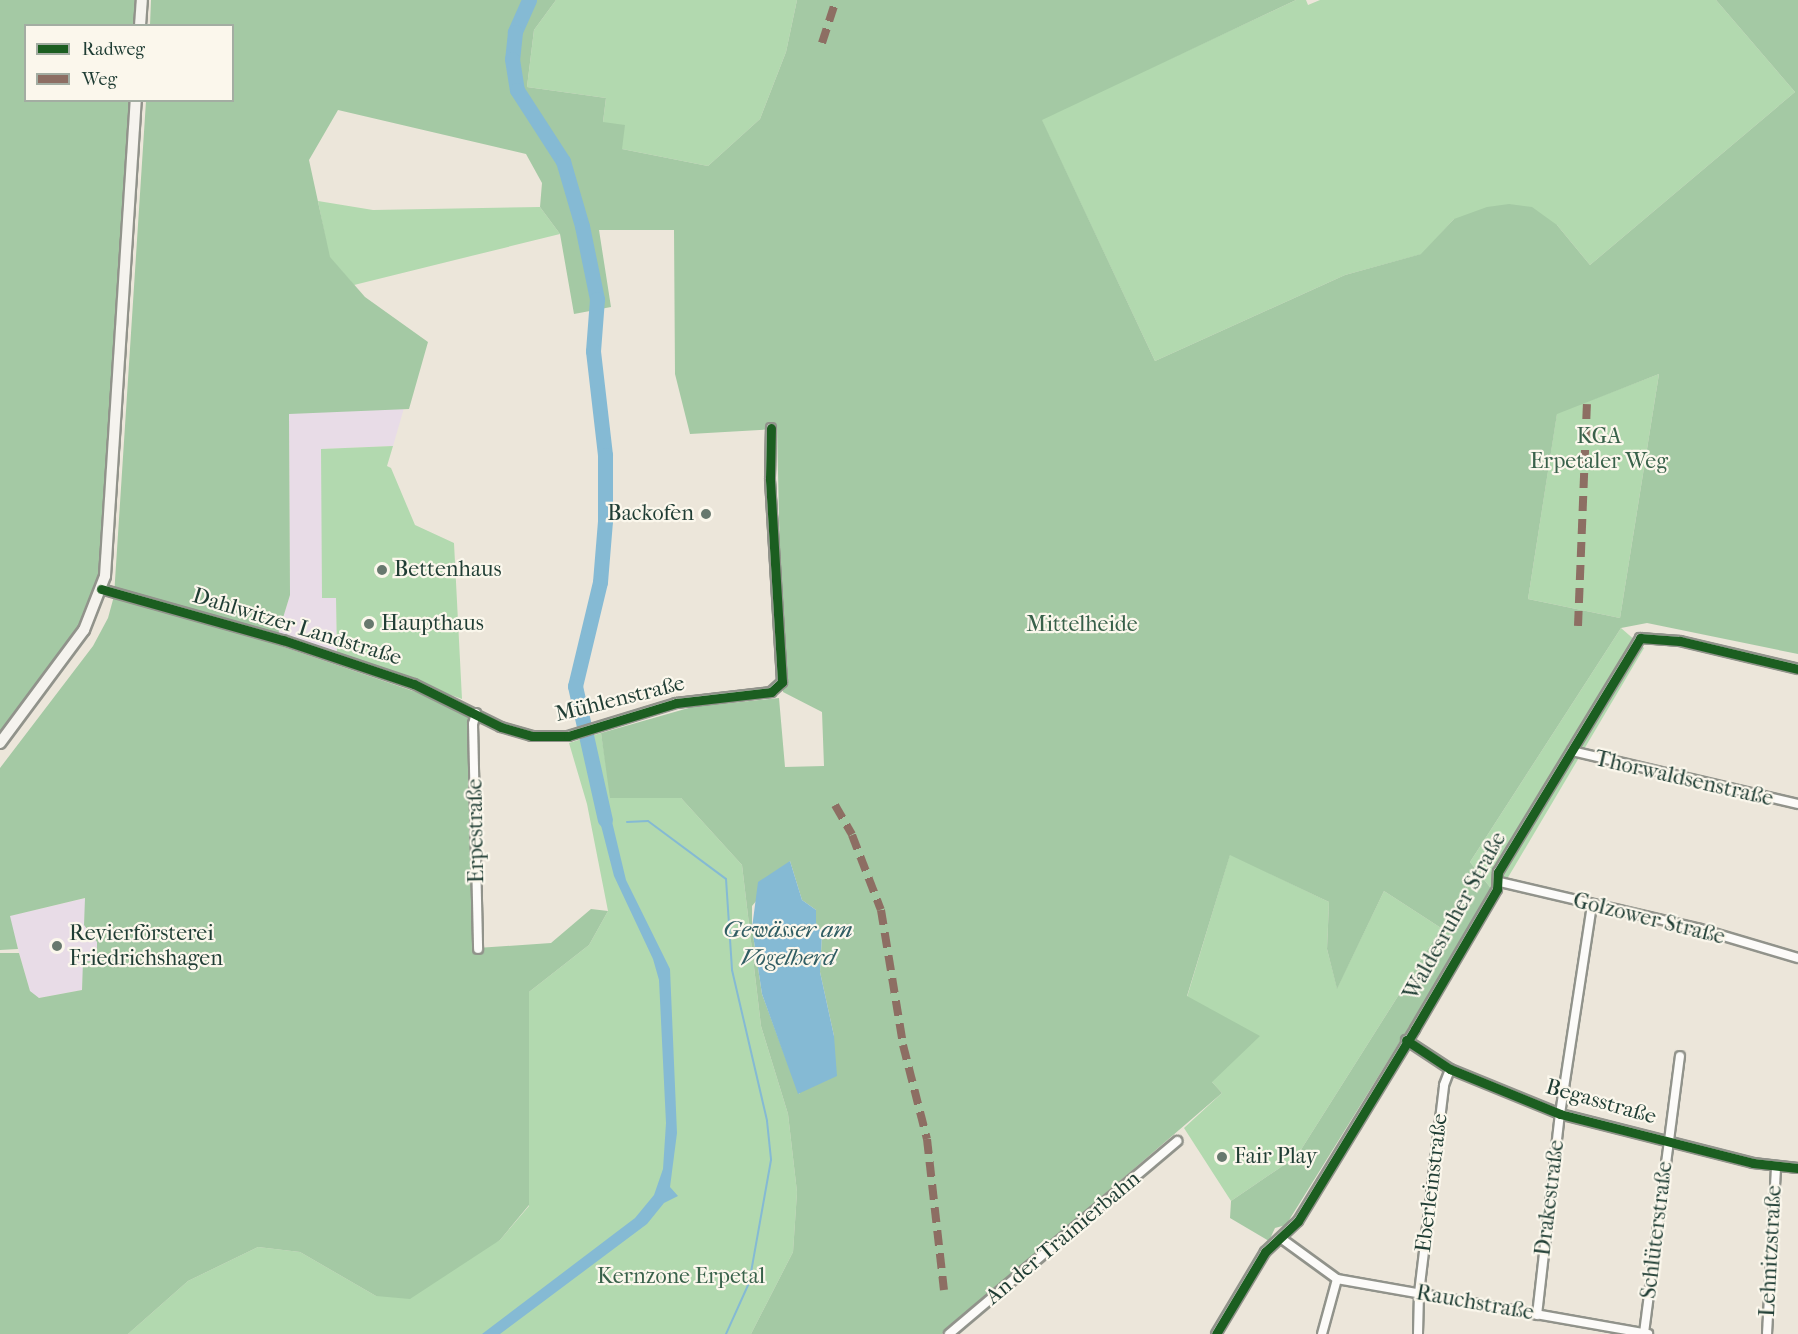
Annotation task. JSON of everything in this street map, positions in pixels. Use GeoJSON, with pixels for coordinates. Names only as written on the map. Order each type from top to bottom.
{"type":"FeatureCollection","features":[{"type":"Feature","properties":{"kind":"main road"},"geometry":{"type":"LineString","coordinates":[[140,24],[142,0]]}},
{"type":"Feature","properties":{"kind":"main road"},"geometry":{"type":"LineString","coordinates":[[0,743],[84,630],[101,589],[110,534],[136,102]]}},
{"type":"Feature","properties":{"kind":"street","name":"Mühlenstraße"},"geometry":{"type":"LineString","coordinates":[[476,713],[521,734],[572,734],[676,703],[778,689],[782,682],[770,478],[771,428]]}},
{"type":"Feature","properties":{"kind":"street","name":"Dahlwitzer Landstraße"},"geometry":{"type":"LineString","coordinates":[[101,589],[283,640],[414,684],[476,713]]}},
{"type":"Feature","properties":{"kind":"street","name":"Waldesruher Straße"},"geometry":{"type":"LineString","coordinates":[[1216,1334],[1265,1252],[1282,1239],[1298,1221],[1500,882],[1498,872],[1640,638],[1680,641],[1798,669]]}},
{"type":"Feature","properties":{"kind":"street","name":"Erpestraße"},"geometry":{"type":"LineString","coordinates":[[476,713],[473,724],[478,949]]}},
{"type":"Feature","properties":{"kind":"street","name":"Thorwaldsenstraße"},"geometry":{"type":"LineString","coordinates":[[1572,751],[1798,804]]}},
{"type":"Feature","properties":{"kind":"street","name":"Golzower Straße"},"geometry":{"type":"LineString","coordinates":[[1500,882],[1798,958]]}},
{"type":"Feature","properties":{"kind":"street","name":"Drakestraße"},"geometry":{"type":"LineString","coordinates":[[1537,1315],[1560,1114],[1592,904]]}},
{"type":"Feature","properties":{"kind":"street","name":"Begasstraße"},"geometry":{"type":"LineString","coordinates":[[1406,1040],[1450,1069],[1560,1114],[1776,1167],[1798,1168]]}},
{"type":"Feature","properties":{"kind":"street","name":"Schlüterstraße"},"geometry":{"type":"LineString","coordinates":[[1644,1333],[1667,1140],[1680,1056]]}},
{"type":"Feature","properties":{"kind":"street","name":"Eberleinstraße"},"geometry":{"type":"LineString","coordinates":[[1418,1334],[1419,1293],[1444,1085],[1450,1069]]}},
{"type":"Feature","properties":{"kind":"street","name":"An der Trainierbahn"},"geometry":{"type":"LineString","coordinates":[[949,1334],[1177,1142]]}},
{"type":"Feature","properties":{"kind":"street","name":"Lehnitzstraße"},"geometry":{"type":"LineString","coordinates":[[1767,1334],[1776,1167]]}},
{"type":"Feature","properties":{"kind":"street","name":"Rauchstraße"},"geometry":{"type":"LineString","coordinates":[[1282,1239],[1337,1279],[1616,1331],[1648,1334]]}},
{"type":"Feature","properties":{"kind":"street"},"geometry":{"type":"LineString","coordinates":[[1322,1332],[1337,1279]]}},
{"type":"Feature","properties":{"kind":"shaded area"},"geometry":{"type":"Polygon","coordinates":[[[404,408],[393,446],[322,449],[323,598],[336,597],[337,654],[278,634],[290,595],[289,413],[404,408]]]}},
{"type":"Feature","properties":{"kind":"shaded area","name":"Revierförsterei Friedrichshagen"},"geometry":{"type":"Polygon","coordinates":[[[86,898],[84,925],[97,942],[97,961],[84,961],[82,990],[39,998],[30,992],[9,916],[86,898]]]}},
{"type":"Feature","properties":{"kind":"green space"},"geometry":{"type":"Polygon","coordinates":[[[0,0],[138,0],[137,24],[24,24],[24,102],[132,102],[101,577],[94,600],[68,644],[0,735],[0,0]]]}},
{"type":"Feature","properties":{"kind":"green space","name":"Mittelheide"},"geometry":{"type":"Polygon","coordinates":[[[151,0],[556,0],[534,30],[527,87],[606,98],[603,122],[625,125],[622,149],[708,166],[760,119],[786,52],[797,0],[1296,0],[1042,120],[1155,361],[1345,275],[1421,254],[1454,219],[1487,207],[1509,204],[1532,207],[1557,225],[1590,265],[1795,92],[1716,0],[1798,0],[1798,654],[1647,623],[1621,628],[1470,862],[1497,896],[1463,940],[1286,1225],[1275,1228],[1269,1241],[1230,1218],[1231,1201],[1297,1156],[1441,928],[1384,891],[1337,989],[1327,949],[1329,902],[1230,855],[1187,996],[1260,1036],[1212,1082],[1222,1093],[942,1334],[751,1334],[793,1252],[797,1192],[788,1114],[761,1026],[742,865],[681,798],[610,798],[601,733],[692,707],[779,698],[785,767],[824,766],[822,712],[783,692],[777,429],[690,434],[675,374],[674,230],[599,230],[611,307],[574,314],[560,234],[540,207],[542,183],[526,154],[338,110],[309,160],[330,257],[365,297],[428,342],[409,409],[289,414],[290,595],[275,644],[416,692],[474,719],[477,948],[551,943],[591,909],[608,911],[589,945],[529,992],[529,1205],[500,1240],[410,1299],[376,1296],[300,1252],[258,1247],[188,1281],[128,1334],[0,1334],[0,953],[19,953],[30,991],[39,998],[82,990],[83,961],[97,961],[97,942],[84,925],[85,898],[10,916],[18,949],[0,950],[0,768],[93,646],[108,618],[114,596],[146,102],[234,102],[234,24],[150,24],[151,0]],[[1659,374],[1557,414],[1528,599],[1620,618],[1659,374]],[[790,861],[752,906],[752,928],[762,994],[799,1094],[834,1036],[820,972],[822,934],[816,923],[816,910],[802,900],[790,861]]]}},
{"type":"Feature","properties":{"kind":"green space"},"geometry":{"type":"Polygon","coordinates":[[[556,0],[797,0],[786,52],[760,119],[708,166],[622,149],[603,122],[606,98],[527,87],[534,30],[556,0]]]}},
{"type":"Feature","properties":{"kind":"green space"},"geometry":{"type":"Polygon","coordinates":[[[1296,0],[1306,0],[1308,5],[1320,0],[1716,0],[1795,92],[1590,265],[1557,225],[1454,219],[1422,254],[1345,275],[1155,361],[1041,119],[1296,0]]]}},
{"type":"Feature","properties":{"kind":"green space"},"geometry":{"type":"Polygon","coordinates":[[[318,201],[373,210],[540,207],[560,234],[354,285],[329,257],[318,201]]]}},
{"type":"Feature","properties":{"kind":"green space","name":"KGA Erpetaler Weg"},"geometry":{"type":"Polygon","coordinates":[[[1659,374],[1620,618],[1528,599],[1557,413],[1659,374]]]}},
{"type":"Feature","properties":{"kind":"green space"},"geometry":{"type":"Polygon","coordinates":[[[393,446],[387,466],[391,468],[415,525],[454,543],[462,699],[337,654],[336,598],[322,598],[321,449],[393,446]]]}},
{"type":"Feature","properties":{"kind":"green space"},"geometry":{"type":"Polygon","coordinates":[[[1621,628],[1644,648],[1497,896],[1470,862],[1621,628]]]}},
{"type":"Feature","properties":{"kind":"green space","name":"Kernzone Erpetal"},"geometry":{"type":"Polygon","coordinates":[[[601,733],[611,797],[681,798],[742,865],[761,1026],[788,1114],[797,1192],[793,1252],[751,1334],[128,1334],[188,1281],[258,1247],[300,1252],[376,1296],[500,1240],[529,1206],[529,992],[589,945],[608,911],[587,804],[569,743],[601,733]]]}},
{"type":"Feature","properties":{"kind":"green space"},"geometry":{"type":"Polygon","coordinates":[[[1230,854],[1329,902],[1327,949],[1337,988],[1384,891],[1441,928],[1297,1156],[1231,1201],[1184,1128],[1222,1093],[1212,1082],[1187,997],[1230,854]]]}},
{"type":"Feature","properties":{"kind":"water"},"geometry":{"type":"Polygon","coordinates":[[[603,800],[609,809],[626,880],[670,969],[677,1133],[670,1187],[678,1196],[664,1203],[647,1224],[500,1334],[482,1334],[635,1218],[654,1195],[663,1169],[666,1123],[659,980],[653,959],[614,876],[595,802],[603,800]]]}},
{"type":"Feature","properties":{"kind":"water","name":"Gewässer am Vogelherd"},"geometry":{"type":"Polygon","coordinates":[[[790,861],[802,900],[816,910],[816,923],[822,934],[820,972],[834,1036],[837,1076],[798,1094],[762,994],[752,928],[758,882],[790,861]]]}},
{"type":"Feature","properties":{"kind":"waterway"},"geometry":{"type":"LineString","coordinates":[[529,0],[515,32],[512,59],[517,90],[563,161],[582,226],[597,299],[593,351],[605,455],[605,521],[600,582],[575,686],[605,820]]}},
{"type":"Feature","properties":{"kind":"waterway"},"geometry":{"type":"LineString","coordinates":[[627,822],[648,821],[726,879],[732,970],[767,1121],[771,1160],[749,1283],[726,1334]]}},
{"type":"Feature","properties":{"kind":"marked path"},"geometry":{"type":"LineString","coordinates":[[822,43],[836,0]]}},
{"type":"Feature","properties":{"kind":"marked path"},"geometry":{"type":"LineString","coordinates":[[1578,626],[1587,404]]}},
{"type":"Feature","properties":{"kind":"marked path"},"geometry":{"type":"LineString","coordinates":[[835,805],[852,835],[881,910],[903,1045],[927,1139],[944,1290]]}},
{"type":"Feature","properties":{"kind":"cycle path"},"geometry":{"type":"LineString","coordinates":[[101,589],[283,640],[414,684],[501,727],[532,736],[568,736],[676,703],[771,692],[782,682],[770,478],[771,428]]}},
{"type":"Feature","properties":{"kind":"cycle path"},"geometry":{"type":"LineString","coordinates":[[1216,1334],[1265,1252],[1298,1221],[1415,1029],[1497,889],[1498,872],[1640,638],[1680,641],[1798,669]]}},
{"type":"Feature","properties":{"kind":"cycle path"},"geometry":{"type":"LineString","coordinates":[[1406,1040],[1450,1069],[1560,1114],[1753,1163],[1798,1168]]}},
{"type":"Feature","properties":{"kind":"place","name":"Backofen"},"geometry":{"type":"Point","coordinates":[706,514]}},
{"type":"Feature","properties":{"kind":"place","name":"Bettenhaus"},"geometry":{"type":"Point","coordinates":[382,570]}},
{"type":"Feature","properties":{"kind":"place","name":"Haupthaus"},"geometry":{"type":"Point","coordinates":[369,624]}},
{"type":"Feature","properties":{"kind":"place","name":"Revierförsterei Friedrichshagen"},"geometry":{"type":"Point","coordinates":[57,946]}},
{"type":"Feature","properties":{"kind":"place","name":"Fair Play"},"geometry":{"type":"Point","coordinates":[1222,1157]}}]}
